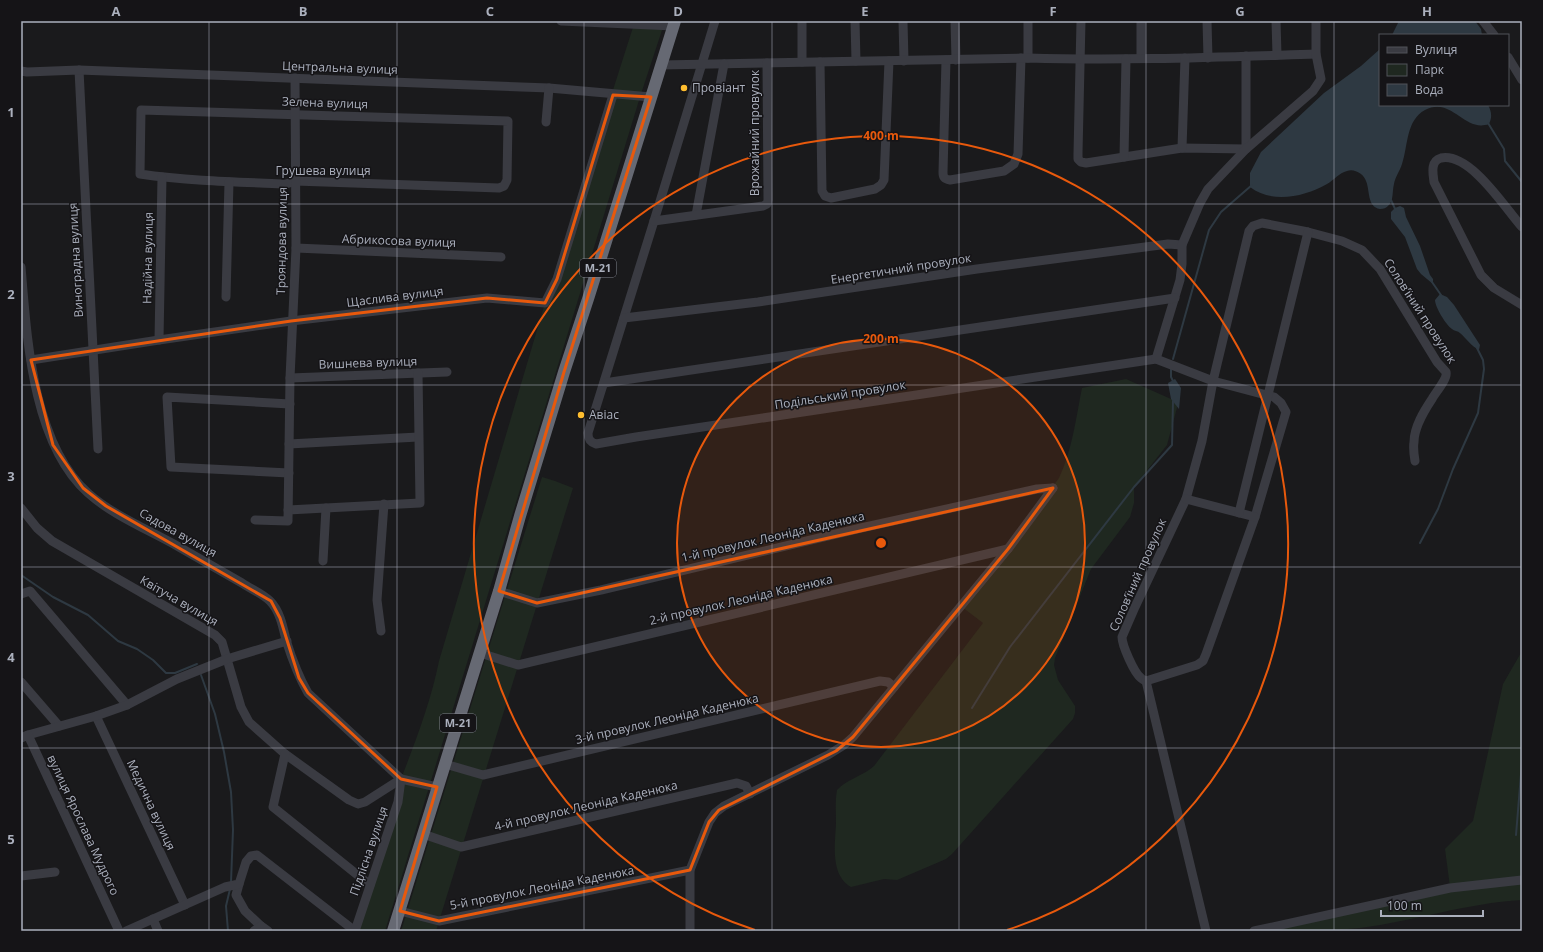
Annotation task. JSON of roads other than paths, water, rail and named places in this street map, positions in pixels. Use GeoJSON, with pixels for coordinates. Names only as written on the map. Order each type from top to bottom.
{"type":"FeatureCollection","features":[{"type":"Feature","properties":{"kind":"highway","name":"М-21"},"geometry":{"type":"LineString","coordinates":[[393,931],[499,591],[561,379],[588,300],[674,23]]}},
{"type":"Feature","properties":{"kind":"street"},"geometry":{"type":"LineString","coordinates":[[561,21],[674,23]]}},
{"type":"Feature","properties":{"kind":"street","name":"Подільський провулок"},"geometry":{"type":"LineString","coordinates":[[715,21],[588,433],[590,441],[596,444],[1156,359]]}},
{"type":"Feature","properties":{"kind":"street"},"geometry":{"type":"LineString","coordinates":[[802,21],[802,62]]}},
{"type":"Feature","properties":{"kind":"street"},"geometry":{"type":"LineString","coordinates":[[855,21],[856,61]]}},
{"type":"Feature","properties":{"kind":"street"},"geometry":{"type":"LineString","coordinates":[[903,21],[904,60]]}},
{"type":"Feature","properties":{"kind":"street"},"geometry":{"type":"LineString","coordinates":[[955,21],[956,60]]}},
{"type":"Feature","properties":{"kind":"street"},"geometry":{"type":"LineString","coordinates":[[946,60],[943,177],[950,180],[1004,171],[1014,164],[1019,148],[1028,21]]}},
{"type":"Feature","properties":{"kind":"street"},"geometry":{"type":"LineString","coordinates":[[1081,21],[1078,159],[1081,162],[1086,163],[1182,148],[1246,149]]}},
{"type":"Feature","properties":{"kind":"street"},"geometry":{"type":"LineString","coordinates":[[1140,58],[1141,21]]}},
{"type":"Feature","properties":{"kind":"street"},"geometry":{"type":"LineString","coordinates":[[1208,21],[1208,58]]}},
{"type":"Feature","properties":{"kind":"street"},"geometry":{"type":"LineString","coordinates":[[1276,21],[1277,55]]}},
{"type":"Feature","properties":{"kind":"street"},"geometry":{"type":"LineString","coordinates":[[1206,931],[1146,681],[1197,665],[1203,661],[1255,517],[1286,412],[1281,403],[1268,395],[1213,381],[1156,359],[1182,272],[1182,245],[1200,203],[1208,189],[1246,149],[1317,86],[1321,79],[1316,54],[1316,21]]}},
{"type":"Feature","properties":{"kind":"street"},"geometry":{"type":"LineString","coordinates":[[1483,21],[1493,34]]}},
{"type":"Feature","properties":{"kind":"street"},"geometry":{"type":"LineString","coordinates":[[661,65],[1025,58],[1081,60],[1208,58],[1316,54]]}},
{"type":"Feature","properties":{"kind":"street"},"geometry":{"type":"LineString","coordinates":[[1246,56],[1246,149]]}},
{"type":"Feature","properties":{"kind":"street"},"geometry":{"type":"LineString","coordinates":[[1182,148],[1185,58]]}},
{"type":"Feature","properties":{"kind":"street"},"geometry":{"type":"LineString","coordinates":[[1124,157],[1126,59]]}},
{"type":"Feature","properties":{"kind":"street"},"geometry":{"type":"LineString","coordinates":[[1509,59],[1522,80]]}},
{"type":"Feature","properties":{"kind":"street"},"geometry":{"type":"LineString","coordinates":[[820,62],[822,191],[825,196],[831,198],[875,189],[881,185],[884,180],[889,61]]}},
{"type":"Feature","properties":{"kind":"street","name":"Врожайний провулок"},"geometry":{"type":"LineString","coordinates":[[654,221],[763,206],[768,202],[767,63]]}},
{"type":"Feature","properties":{"kind":"street"},"geometry":{"type":"LineString","coordinates":[[696,215],[724,64]]}},
{"type":"Feature","properties":{"kind":"street","name":"Центральна вулиця"},"geometry":{"type":"LineString","coordinates":[[23,73],[80,70],[295,78],[549,88],[651,97]]}},
{"type":"Feature","properties":{"kind":"street","name":"Виноградна вулиця"},"geometry":{"type":"LineString","coordinates":[[80,70],[92,350],[98,449]]}},
{"type":"Feature","properties":{"kind":"street","name":"Трояндова вулиця"},"geometry":{"type":"LineString","coordinates":[[288,510],[291,321],[296,248],[295,78]]}},
{"type":"Feature","properties":{"kind":"street"},"geometry":{"type":"LineString","coordinates":[[546,122],[549,88]]}},
{"type":"Feature","properties":{"kind":"street","name":"Щаслива вулиця"},"geometry":{"type":"LineString","coordinates":[[31,360],[291,321],[487,298],[545,303],[556,279],[612,94]]}},
{"type":"Feature","properties":{"kind":"street","name":"Зелена вулиця"},"geometry":{"type":"LineString","coordinates":[[141,110],[508,121]]}},
{"type":"Feature","properties":{"kind":"street","name":"Грушева вулиця"},"geometry":{"type":"LineString","coordinates":[[141,110],[140,174],[229,182],[286,184],[295,181],[499,188],[504,186],[506,180],[508,121]]}},
{"type":"Feature","properties":{"kind":"street"},"geometry":{"type":"LineString","coordinates":[[1522,227],[1486,182],[1464,164],[1449,158],[1439,158],[1435,162],[1432,168],[1434,182],[1481,275],[1494,288],[1522,305]]}},
{"type":"Feature","properties":{"kind":"street","name":"Надійна вулиця"},"geometry":{"type":"LineString","coordinates":[[158,340],[162,177]]}},
{"type":"Feature","properties":{"kind":"street"},"geometry":{"type":"LineString","coordinates":[[226,297],[229,182]]}},
{"type":"Feature","properties":{"kind":"street","name":"Соловʼїний провулок"},"geometry":{"type":"LineString","coordinates":[[1146,681],[1139,676],[1123,647],[1122,637],[1186,499],[1202,441],[1213,381],[1249,232],[1253,226],[1262,223],[1308,232],[1354,246],[1362,250],[1380,269],[1437,362],[1446,372],[1446,378],[1428,405],[1417,429],[1414,442],[1415,461]]}},
{"type":"Feature","properties":{"kind":"street"},"geometry":{"type":"LineString","coordinates":[[1239,513],[1308,232]]}},
{"type":"Feature","properties":{"kind":"street","name":"Енергетичний провулок"},"geometry":{"type":"LineString","coordinates":[[624,318],[758,302],[977,269],[1168,244],[1182,245]]}},
{"type":"Feature","properties":{"kind":"street","name":"Абрикосова вулиця"},"geometry":{"type":"LineString","coordinates":[[296,248],[501,257]]}},
{"type":"Feature","properties":{"kind":"street","name":"Садова вулиця"},"geometry":{"type":"LineString","coordinates":[[21,267],[31,360],[40,404],[53,445],[65,465],[83,488],[106,506],[173,543],[271,601],[280,618],[286,641],[299,678],[308,693],[401,779]]}},
{"type":"Feature","properties":{"kind":"street"},"geometry":{"type":"LineString","coordinates":[[604,383],[1175,298]]}},
{"type":"Feature","properties":{"kind":"street","name":"Вишнева вулиця"},"geometry":{"type":"LineString","coordinates":[[290,378],[447,372]]}},
{"type":"Feature","properties":{"kind":"street"},"geometry":{"type":"LineString","coordinates":[[255,520],[288,522],[288,510],[420,503],[418,373]]}},
{"type":"Feature","properties":{"kind":"street"},"geometry":{"type":"LineString","coordinates":[[289,472],[171,467],[166,397],[290,404]]}},
{"type":"Feature","properties":{"kind":"street"},"geometry":{"type":"LineString","coordinates":[[289,444],[418,437]]}},
{"type":"Feature","properties":{"kind":"street","name":"1-й провулок Леоніда Каденюка"},"geometry":{"type":"LineString","coordinates":[[499,591],[537,603],[616,586],[860,528],[1037,489],[1053,488],[1008,549]]}},
{"type":"Feature","properties":{"kind":"street"},"geometry":{"type":"LineString","coordinates":[[1186,499],[1255,517]]}},
{"type":"Feature","properties":{"kind":"street"},"geometry":{"type":"LineString","coordinates":[[381,631],[377,600],[384,504]]}},
{"type":"Feature","properties":{"kind":"street","name":"Квітуча вулиця"},"geometry":{"type":"LineString","coordinates":[[21,508],[37,528],[57,544],[215,635],[222,642],[244,715],[254,728],[285,754],[348,800],[358,804],[365,802],[401,779]]}},
{"type":"Feature","properties":{"kind":"street"},"geometry":{"type":"LineString","coordinates":[[323,561],[326,508]]}},
{"type":"Feature","properties":{"kind":"street"},"geometry":{"type":"LineString","coordinates":[[690,931],[690,870],[712,818],[719,810],[820,759],[844,745],[853,737],[962,607],[1008,549]]}},
{"type":"Feature","properties":{"kind":"street","name":"2-й провулок Леоніда Каденюка"},"geometry":{"type":"LineString","coordinates":[[480,653],[518,664],[1008,549]]}},
{"type":"Feature","properties":{"kind":"street"},"geometry":{"type":"LineString","coordinates":[[21,594],[30,592],[127,705]]}},
{"type":"Feature","properties":{"kind":"street"},"geometry":{"type":"LineString","coordinates":[[24,736],[96,716],[127,705],[177,679],[227,659],[286,641]]}},
{"type":"Feature","properties":{"kind":"street","name":"3-й провулок Леоніда Каденюка"},"geometry":{"type":"LineString","coordinates":[[444,764],[483,775],[880,681],[888,682],[894,687]]}},
{"type":"Feature","properties":{"kind":"street"},"geometry":{"type":"LineString","coordinates":[[21,682],[59,726]]}},
{"type":"Feature","properties":{"kind":"street","name":"Медична вулиця"},"geometry":{"type":"LineString","coordinates":[[96,716],[185,905]]}},
{"type":"Feature","properties":{"kind":"street","name":"вулиця Ярослава Мудрого"},"geometry":{"type":"LineString","coordinates":[[24,736],[119,931]]}},
{"type":"Feature","properties":{"kind":"street"},"geometry":{"type":"LineString","coordinates":[[285,754],[273,807],[370,884]]}},
{"type":"Feature","properties":{"kind":"street"},"geometry":{"type":"LineString","coordinates":[[401,779],[437,788]]}},
{"type":"Feature","properties":{"kind":"street","name":"Підлісна вулиця"},"geometry":{"type":"LineString","coordinates":[[355,931],[398,802],[401,779]]}},
{"type":"Feature","properties":{"kind":"street","name":"4-й провулок Леоніда Каденюка"},"geometry":{"type":"LineString","coordinates":[[423,834],[461,847],[737,782],[746,786],[750,794]]}},
{"type":"Feature","properties":{"kind":"street"},"geometry":{"type":"LineString","coordinates":[[261,929],[245,911],[236,895],[246,862],[251,856],[256,855],[355,931]]}},
{"type":"Feature","properties":{"kind":"street","name":"5-й провулок Леоніда Каденюка"},"geometry":{"type":"LineString","coordinates":[[400,911],[439,922],[690,870]]}},
{"type":"Feature","properties":{"kind":"street"},"geometry":{"type":"LineString","coordinates":[[21,876],[55,872]]}},
{"type":"Feature","properties":{"kind":"street"},"geometry":{"type":"LineString","coordinates":[[1254,931],[1450,888],[1522,880]]}},
{"type":"Feature","properties":{"kind":"street"},"geometry":{"type":"LineString","coordinates":[[126,931],[225,887],[239,884]]}},
{"type":"Feature","properties":{"kind":"street"},"geometry":{"type":"LineString","coordinates":[[153,919],[158,931]]}},
{"type":"Feature","properties":{"kind":"water"},"geometry":{"type":"Polygon","coordinates":[[[1399,21],[1475,21],[1481,29],[1482,34],[1392,34],[1399,21]]]}},
{"type":"Feature","properties":{"kind":"water"},"geometry":{"type":"Polygon","coordinates":[[[1379,50],[1379,106],[1488,106],[1491,115],[1489,124],[1472,124],[1451,111],[1443,108],[1434,107],[1419,114],[1411,127],[1402,164],[1393,187],[1392,199],[1390,204],[1384,209],[1376,208],[1373,205],[1365,178],[1353,170],[1341,173],[1318,189],[1288,197],[1268,196],[1250,187],[1250,173],[1261,152],[1324,93],[1361,66],[1379,50]]]}},
{"type":"Feature","properties":{"kind":"water"},"geometry":{"type":"Polygon","coordinates":[[[1400,206],[1404,208],[1406,217],[1420,246],[1430,275],[1433,279],[1433,284],[1417,269],[1405,237],[1391,219],[1391,212],[1400,206]]]}},
{"type":"Feature","properties":{"kind":"water"},"geometry":{"type":"Polygon","coordinates":[[[1440,294],[1447,297],[1454,305],[1480,345],[1479,350],[1459,332],[1453,330],[1444,320],[1435,303],[1435,300],[1440,294]]]}},
{"type":"Feature","properties":{"kind":"water"},"geometry":{"type":"Polygon","coordinates":[[[1175,379],[1181,388],[1179,409],[1171,399],[1168,383],[1175,379]]]}},
{"type":"Feature","properties":{"kind":"waterway"},"geometry":{"type":"LineString","coordinates":[[1488,123],[1504,149],[1505,161],[1522,182]]}},
{"type":"Feature","properties":{"kind":"waterway"},"geometry":{"type":"LineString","coordinates":[[1173,359],[1209,230],[1221,212],[1252,185]]}},
{"type":"Feature","properties":{"kind":"waterway"},"geometry":{"type":"LineString","coordinates":[[1391,200],[1396,211]]}},
{"type":"Feature","properties":{"kind":"waterway"},"geometry":{"type":"LineString","coordinates":[[1432,282],[1441,295]]}},
{"type":"Feature","properties":{"kind":"waterway"},"geometry":{"type":"LineString","coordinates":[[1420,543],[1438,509],[1453,469],[1478,413],[1484,369],[1483,360],[1477,348]]}},
{"type":"Feature","properties":{"kind":"waterway"},"geometry":{"type":"LineString","coordinates":[[1171,369],[1171,377],[1173,381]]}},
{"type":"Feature","properties":{"kind":"waterway"},"geometry":{"type":"LineString","coordinates":[[972,708],[1010,647],[1134,487],[1172,445],[1173,401]]}},
{"type":"Feature","properties":{"kind":"waterway"},"geometry":{"type":"LineString","coordinates":[[21,575],[53,597],[88,615],[118,641],[137,649],[153,660],[166,673],[175,673],[197,664]]}},
{"type":"Feature","properties":{"kind":"waterway"},"geometry":{"type":"LineString","coordinates":[[201,675],[215,714],[231,792],[233,830],[231,882]]}},
{"type":"Feature","properties":{"kind":"waterway"},"geometry":{"type":"LineString","coordinates":[[1516,835],[1522,762]]}},
{"type":"Feature","properties":{"kind":"waterway"},"geometry":{"type":"LineString","coordinates":[[228,931],[226,906],[230,889]]}},
{"type":"Feature","properties":{"kind":"place","name":"Провіант"},"geometry":{"type":"Point","coordinates":[684,88]}},
{"type":"Feature","properties":{"kind":"place","name":"Авіас"},"geometry":{"type":"Point","coordinates":[581,415]}}]}
